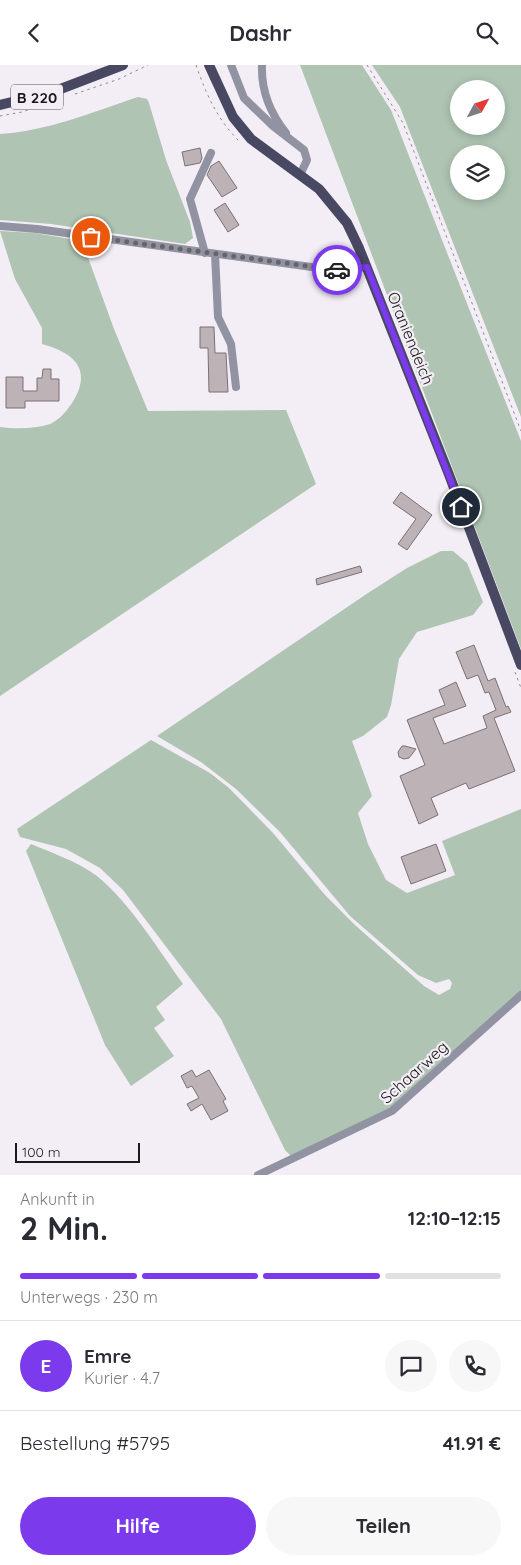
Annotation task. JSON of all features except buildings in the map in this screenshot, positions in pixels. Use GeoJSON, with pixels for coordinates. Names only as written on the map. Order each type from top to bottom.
{"type":"FeatureCollection","features":[{"type":"Feature","properties":{"kind":"main road","name":"B 220"},"geometry":{"type":"LineString","coordinates":[[0,105],[58,91],[123,65]]}},
{"type":"Feature","properties":{"kind":"main road","name":"Oraniendeich"},"geometry":{"type":"LineString","coordinates":[[209,65],[229,109],[250,139],[319,189],[346,223],[367,267],[521,665]]}},
{"type":"Feature","properties":{"kind":"street"},"geometry":{"type":"LineString","coordinates":[[231,65],[244,98],[273,126],[304,150],[306,164],[300,175]]}},
{"type":"Feature","properties":{"kind":"street"},"geometry":{"type":"LineString","coordinates":[[262,65],[262,82],[271,110],[294,142]]}},
{"type":"Feature","properties":{"kind":"street"},"geometry":{"type":"LineString","coordinates":[[205,253],[190,199],[212,153]]}},
{"type":"Feature","properties":{"kind":"street"},"geometry":{"type":"LineString","coordinates":[[0,226],[37,229],[333,270],[367,267]]}},
{"type":"Feature","properties":{"kind":"street"},"geometry":{"type":"LineString","coordinates":[[215,254],[218,317],[230,344],[236,387]]}},
{"type":"Feature","properties":{"kind":"street","name":"Schaarweg"},"geometry":{"type":"LineString","coordinates":[[258,1175],[387,1115],[521,995]]}},
{"type":"Feature","properties":{"kind":"path"},"geometry":{"type":"LineString","coordinates":[[367,65],[403,123],[521,431]]}},
{"type":"Feature","properties":{"kind":"green space"},"geometry":{"type":"Polygon","coordinates":[[[300,65],[362,65],[391,110],[521,441],[521,649],[300,65]]]}},
{"type":"Feature","properties":{"kind":"green space"},"geometry":{"type":"Polygon","coordinates":[[[372,65],[521,65],[521,417],[400,107],[372,65]]]}},
{"type":"Feature","properties":{"kind":"green space"},"geometry":{"type":"Polygon","coordinates":[[[138,97],[147,99],[149,103],[166,160],[190,222],[193,238],[185,244],[51,224],[0,220],[0,134],[53,125],[138,97]]]}},
{"type":"Feature","properties":{"kind":"green space"},"geometry":{"type":"Polygon","coordinates":[[[0,231],[35,233],[82,241],[114,329],[148,411],[286,410],[316,484],[0,696],[0,427],[32,428],[50,424],[67,410],[78,391],[81,381],[80,372],[72,358],[64,352],[42,344],[42,328],[15,279],[0,231]]]}},
{"type":"Feature","properties":{"kind":"green space"},"geometry":{"type":"Polygon","coordinates":[[[441,551],[453,551],[467,563],[483,602],[473,615],[417,632],[399,659],[387,717],[363,736],[352,741],[372,796],[358,813],[368,844],[386,880],[407,893],[455,875],[442,841],[521,809],[521,991],[387,1111],[291,1156],[285,1150],[221,1019],[123,890],[100,868],[66,849],[20,837],[17,829],[151,740],[210,773],[229,788],[273,833],[325,895],[355,925],[424,986],[439,995],[450,989],[452,983],[449,979],[436,983],[418,975],[350,916],[280,832],[236,789],[201,762],[157,736],[368,593],[407,568],[441,551]]]}},
{"type":"Feature","properties":{"kind":"green space"},"geometry":{"type":"Polygon","coordinates":[[[31,844],[82,866],[109,887],[143,927],[183,984],[156,1007],[165,1020],[154,1028],[174,1056],[131,1086],[105,1045],[26,851],[31,844]]]}},
{"type":"Feature","properties":{"kind":"way so far"},"geometry":{"type":"LineString","coordinates":[[91,237],[337,270]]}},
{"type":"Feature","properties":{"kind":"route"},"geometry":{"type":"LineString","coordinates":[[337,270],[367,267],[461,507]]}}]}
